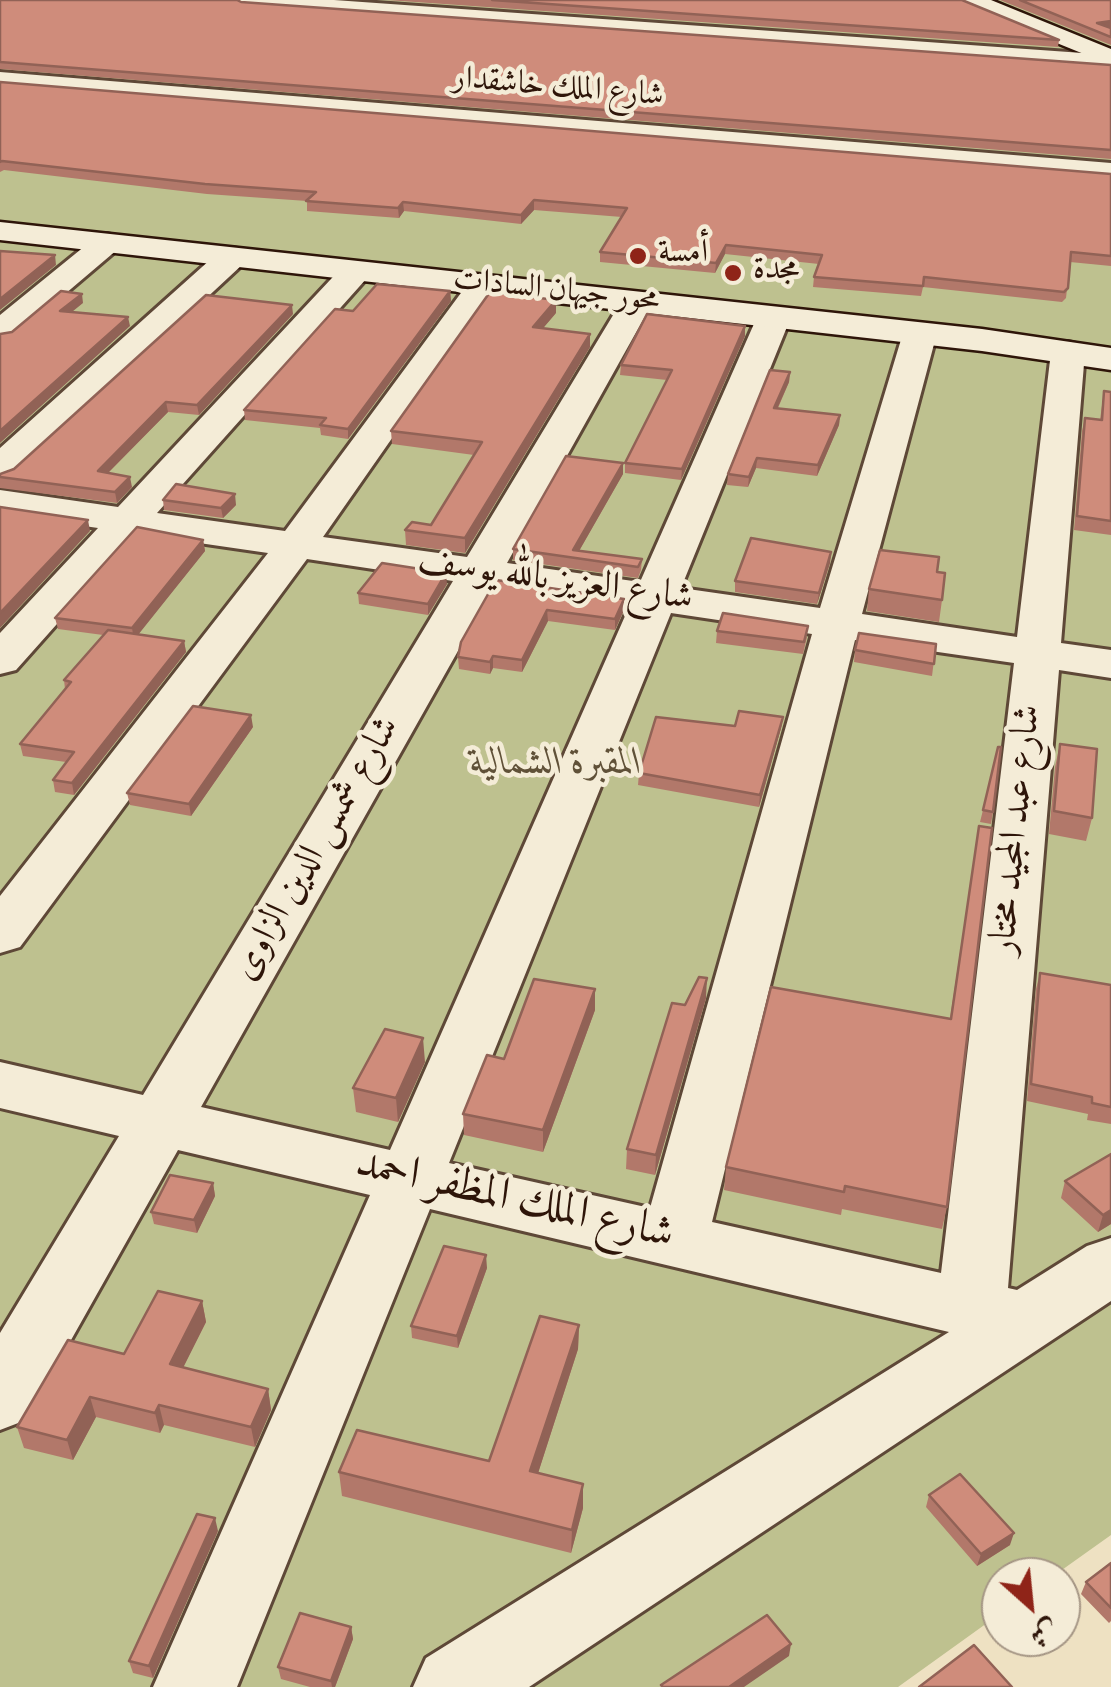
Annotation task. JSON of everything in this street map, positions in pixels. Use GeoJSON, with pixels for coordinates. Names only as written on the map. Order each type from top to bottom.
{"type":"FeatureCollection","features":[{"type":"Feature","properties":{"kind":"main road"},"geometry":{"type":"LineString","coordinates":[[971,0],[1111,60]]}},
{"type":"Feature","properties":{"kind":"main road","name":"محور جيهان السادات"},"geometry":{"type":"LineString","coordinates":[[0,210],[1083,345]]}},
{"type":"Feature","properties":{"kind":"main road","name":"محور جيهان السادات"},"geometry":{"type":"LineString","coordinates":[[0,231],[920,333],[1083,345]]}},
{"type":"Feature","properties":{"kind":"main road"},"geometry":{"type":"LineString","coordinates":[[1083,345],[1111,326]]}},
{"type":"Feature","properties":{"kind":"street"},"geometry":{"type":"LineString","coordinates":[[242,0],[1111,60]]}},
{"type":"Feature","properties":{"kind":"street","name":"شارع الملك خاشقدار"},"geometry":{"type":"LineString","coordinates":[[0,79],[1111,171]]}},
{"type":"Feature","properties":{"kind":"street"},"geometry":{"type":"LineString","coordinates":[[0,332],[107,243]]}},
{"type":"Feature","properties":{"kind":"street"},"geometry":{"type":"LineString","coordinates":[[0,469],[232,257]]}},
{"type":"Feature","properties":{"kind":"street"},"geometry":{"type":"LineString","coordinates":[[0,660],[356,270]]}},
{"type":"Feature","properties":{"kind":"street"},"geometry":{"type":"LineString","coordinates":[[0,934],[296,545],[483,285]]}},
{"type":"Feature","properties":{"kind":"street","name":"شارع شمس الدين الزاوى"},"geometry":{"type":"LineString","coordinates":[[0,1398],[637,302]]}},
{"type":"Feature","properties":{"kind":"street"},"geometry":{"type":"LineString","coordinates":[[196,1687],[774,317]]}},
{"type":"Feature","properties":{"kind":"street"},"geometry":{"type":"LineString","coordinates":[[674,1240],[837,624],[920,333]]}},
{"type":"Feature","properties":{"kind":"street","name":"شارع عبد المجيد مختار"},"geometry":{"type":"LineString","coordinates":[[1000,1315],[1037,653],[1083,345]]}},
{"type":"Feature","properties":{"kind":"street","name":"شارع العزيز بالله يوسف"},"geometry":{"type":"LineString","coordinates":[[0,502],[1111,664]]}},
{"type":"Feature","properties":{"kind":"street","name":"شارع الملك المظفر احمد"},"geometry":{"type":"LineString","coordinates":[[0,1084],[1000,1315]]}},
{"type":"Feature","properties":{"kind":"street"},"geometry":{"type":"LineString","coordinates":[[455,1687],[1000,1315],[1111,1266]]}},
{"type":"Feature","properties":{"kind":"green space","name":"المقبرة الشمالية"},"geometry":{"type":"Polygon","coordinates":[[[0,0],[1111,0],[1111,1535],[1080,1557],[981,1557],[981,1627],[898,1687],[0,1687],[0,0]]]}},
{"type":"Feature","properties":{"kind":"building"},"geometry":{"type":"Polygon","coordinates":[[[0,0],[237,0],[1111,65],[1111,150],[0,62],[0,0]]]}},
{"type":"Feature","properties":{"kind":"building"},"geometry":{"type":"Polygon","coordinates":[[[492,0],[962,0],[1059,40],[492,0]]]}},
{"type":"Feature","properties":{"kind":"building"},"geometry":{"type":"Polygon","coordinates":[[[1020,0],[1111,0],[1111,21],[1097,23],[1111,28],[1111,37],[1020,0]]]}},
{"type":"Feature","properties":{"kind":"building"},"geometry":{"type":"Polygon","coordinates":[[[0,82],[1111,174],[1111,256],[1071,252],[1068,288],[1064,292],[924,277],[923,286],[814,277],[822,255],[726,245],[716,263],[600,252],[627,208],[534,200],[521,215],[403,202],[398,208],[306,201],[316,192],[0,162],[0,82]]]}},
{"type":"Feature","properties":{"kind":"building"},"geometry":{"type":"Polygon","coordinates":[[[0,251],[55,255],[0,299],[0,251]]]}},
{"type":"Feature","properties":{"kind":"building"},"geometry":{"type":"Polygon","coordinates":[[[377,284],[450,291],[348,429],[320,425],[326,418],[244,410],[335,309],[353,311],[377,284]]]}},
{"type":"Feature","properties":{"kind":"building"},"geometry":{"type":"Polygon","coordinates":[[[61,291],[82,294],[60,311],[128,317],[0,431],[0,334],[12,332],[61,291]]]}},
{"type":"Feature","properties":{"kind":"building"},"geometry":{"type":"Polygon","coordinates":[[[490,292],[556,300],[533,327],[590,334],[465,538],[405,530],[412,522],[431,525],[482,442],[391,431],[490,292]]]}},
{"type":"Feature","properties":{"kind":"building"},"geometry":{"type":"Polygon","coordinates":[[[206,295],[292,305],[197,405],[166,402],[98,471],[130,477],[115,492],[0,477],[14,469],[206,295]]]}},
{"type":"Feature","properties":{"kind":"building"},"geometry":{"type":"Polygon","coordinates":[[[647,314],[745,326],[682,469],[625,463],[672,370],[621,365],[647,314]]]}},
{"type":"Feature","properties":{"kind":"building"},"geometry":{"type":"Polygon","coordinates":[[[770,370],[790,372],[774,408],[840,415],[818,465],[757,458],[749,477],[728,474],[770,370]]]}},
{"type":"Feature","properties":{"kind":"building"},"geometry":{"type":"Polygon","coordinates":[[[1104,391],[1111,392],[1111,521],[1077,516],[1085,418],[1102,420],[1104,391]]]}},
{"type":"Feature","properties":{"kind":"building"},"geometry":{"type":"Polygon","coordinates":[[[566,456],[623,463],[573,550],[642,559],[638,567],[513,549],[566,456]]]}},
{"type":"Feature","properties":{"kind":"building"},"geometry":{"type":"Polygon","coordinates":[[[176,484],[235,494],[221,508],[163,500],[176,484]]]}},
{"type":"Feature","properties":{"kind":"building"},"geometry":{"type":"Polygon","coordinates":[[[0,507],[88,520],[0,613],[0,507]]]}},
{"type":"Feature","properties":{"kind":"building"},"geometry":{"type":"Polygon","coordinates":[[[137,527],[203,540],[132,628],[55,618],[137,527]]]}},
{"type":"Feature","properties":{"kind":"building"},"geometry":{"type":"Polygon","coordinates":[[[751,538],[831,552],[819,593],[735,581],[751,538]]]}},
{"type":"Feature","properties":{"kind":"building"},"geometry":{"type":"Polygon","coordinates":[[[880,550],[939,557],[937,572],[945,573],[942,600],[869,589],[880,550]]]}},
{"type":"Feature","properties":{"kind":"building"},"geometry":{"type":"Polygon","coordinates":[[[382,563],[446,573],[428,604],[358,593],[382,563]]]}},
{"type":"Feature","properties":{"kind":"building"},"geometry":{"type":"Polygon","coordinates":[[[496,580],[624,599],[615,619],[547,610],[522,660],[493,656],[490,662],[458,657],[461,642],[496,580]]]}},
{"type":"Feature","properties":{"kind":"building"},"geometry":{"type":"Polygon","coordinates":[[[723,613],[808,626],[804,642],[717,631],[723,613]]]}},
{"type":"Feature","properties":{"kind":"building"},"geometry":{"type":"Polygon","coordinates":[[[108,630],[184,641],[72,783],[53,780],[74,752],[20,744],[71,682],[64,680],[108,630]]]}},
{"type":"Feature","properties":{"kind":"building"},"geometry":{"type":"Polygon","coordinates":[[[859,633],[936,644],[934,664],[855,650],[859,633]]]}},
{"type":"Feature","properties":{"kind":"building"},"geometry":{"type":"Polygon","coordinates":[[[193,706],[251,715],[189,804],[127,793],[193,706]]]}},
{"type":"Feature","properties":{"kind":"building"},"geometry":{"type":"Polygon","coordinates":[[[739,711],[783,717],[760,795],[639,773],[656,717],[735,726],[739,711]]]}},
{"type":"Feature","properties":{"kind":"building"},"geometry":{"type":"Polygon","coordinates":[[[1060,744],[1097,749],[1092,818],[1054,811],[1060,744]]]}},
{"type":"Feature","properties":{"kind":"building"},"geometry":{"type":"Polygon","coordinates":[[[1001,747],[993,812],[983,810],[1001,747]]]}},
{"type":"Feature","properties":{"kind":"building"},"geometry":{"type":"Polygon","coordinates":[[[979,826],[992,828],[947,1207],[845,1186],[844,1192],[726,1167],[771,987],[951,1019],[979,826]]]}},
{"type":"Feature","properties":{"kind":"building"},"geometry":{"type":"Polygon","coordinates":[[[1040,973],[1111,985],[1111,1107],[1092,1103],[1092,1097],[1031,1084],[1040,973]]]}},
{"type":"Feature","properties":{"kind":"building"},"geometry":{"type":"Polygon","coordinates":[[[699,977],[707,978],[656,1155],[627,1149],[672,1003],[685,1005],[699,977]]]}},
{"type":"Feature","properties":{"kind":"building"},"geometry":{"type":"Polygon","coordinates":[[[534,979],[595,989],[543,1130],[463,1114],[487,1055],[504,1059],[534,979]]]}},
{"type":"Feature","properties":{"kind":"building"},"geometry":{"type":"Polygon","coordinates":[[[385,1029],[423,1038],[396,1098],[353,1088],[385,1029]]]}},
{"type":"Feature","properties":{"kind":"building"},"geometry":{"type":"Polygon","coordinates":[[[1111,1154],[1111,1210],[1103,1215],[1065,1181],[1111,1154]]]}},
{"type":"Feature","properties":{"kind":"building"},"geometry":{"type":"Polygon","coordinates":[[[170,1175],[213,1183],[194,1220],[151,1212],[170,1175]]]}},
{"type":"Feature","properties":{"kind":"building"},"geometry":{"type":"Polygon","coordinates":[[[444,1246],[486,1255],[457,1336],[411,1326],[444,1246]]]}},
{"type":"Feature","properties":{"kind":"building"},"geometry":{"type":"Polygon","coordinates":[[[158,1291],[202,1301],[170,1364],[268,1389],[251,1427],[159,1405],[155,1413],[90,1397],[67,1440],[17,1427],[68,1340],[124,1354],[158,1291]]]}},
{"type":"Feature","properties":{"kind":"building"},"geometry":{"type":"Polygon","coordinates":[[[540,1316],[579,1325],[530,1471],[583,1484],[572,1530],[339,1472],[357,1430],[489,1461],[540,1316]]]}},
{"type":"Feature","properties":{"kind":"building"},"geometry":{"type":"Polygon","coordinates":[[[960,1474],[1014,1533],[981,1554],[929,1495],[960,1474]]]}},
{"type":"Feature","properties":{"kind":"building"},"geometry":{"type":"Polygon","coordinates":[[[197,1514],[215,1518],[149,1666],[129,1661],[197,1514]]]}},
{"type":"Feature","properties":{"kind":"building"},"geometry":{"type":"Polygon","coordinates":[[[1111,1563],[1111,1608],[1086,1582],[1111,1563]]]}},
{"type":"Feature","properties":{"kind":"building"},"geometry":{"type":"Polygon","coordinates":[[[300,1613],[351,1627],[331,1681],[278,1667],[300,1613]]]}},
{"type":"Feature","properties":{"kind":"building"},"geometry":{"type":"Polygon","coordinates":[[[767,1615],[791,1644],[729,1687],[661,1685],[767,1615]]]}},
{"type":"Feature","properties":{"kind":"building"},"geometry":{"type":"Polygon","coordinates":[[[974,1645],[1012,1687],[919,1687],[974,1645]]]}},
{"type":"Feature","properties":{"kind":"place","name":"أمسة"},"geometry":{"type":"Point","coordinates":[638,256]}},
{"type":"Feature","properties":{"kind":"place","name":"مجدة"},"geometry":{"type":"Point","coordinates":[733,273]}}]}
